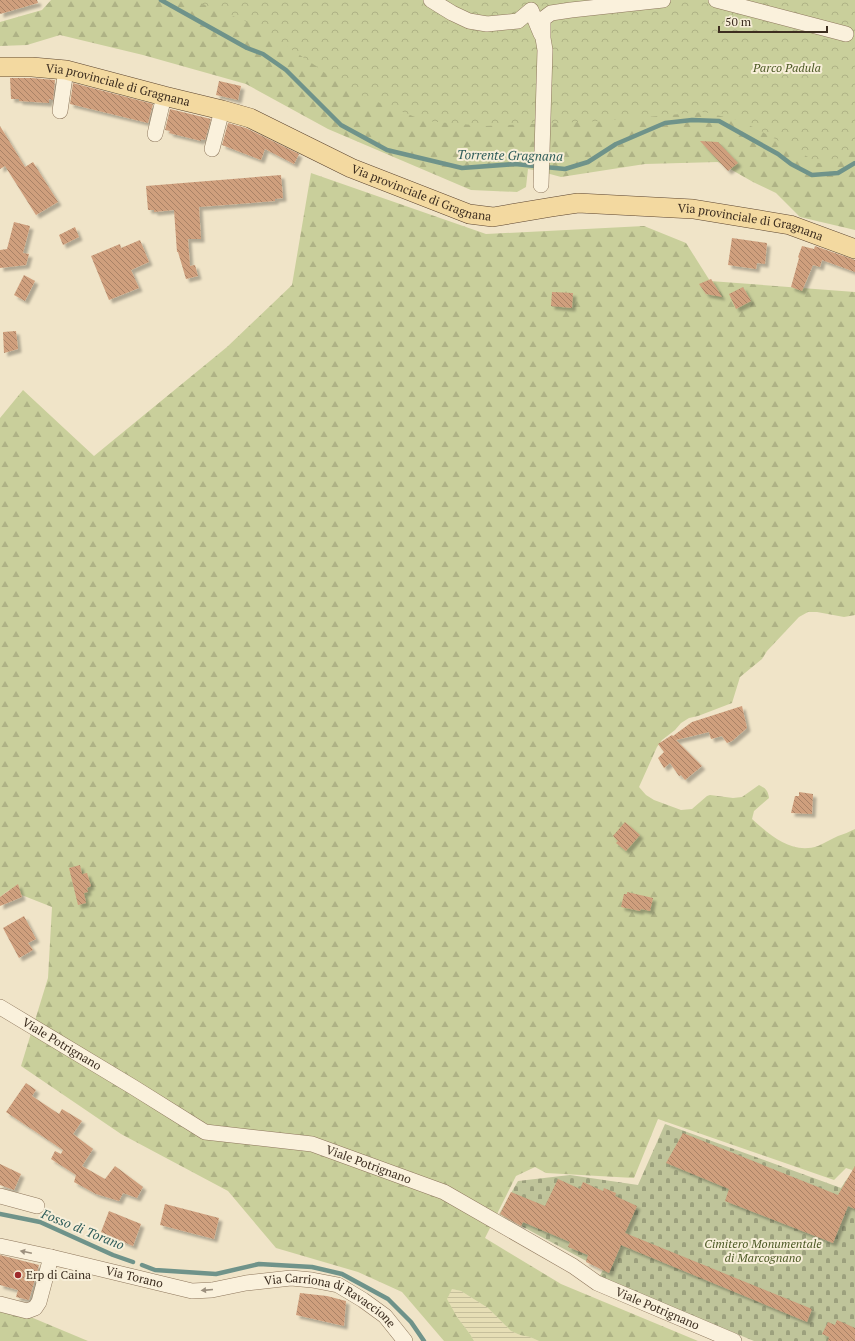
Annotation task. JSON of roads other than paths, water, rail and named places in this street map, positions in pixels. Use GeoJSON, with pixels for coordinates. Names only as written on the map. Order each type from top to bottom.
{"type":"FeatureCollection","features":[{"type":"Feature","properties":{"kind":"main road","name":"Via provinciale di Gragnana"},"geometry":{"type":"LineString","coordinates":[[0,67],[32,67],[66,70],[250,118],[351,168],[469,214],[493,217],[578,204],[693,209],[790,225],[855,249]]}},
{"type":"Feature","properties":{"kind":"street"},"geometry":{"type":"LineString","coordinates":[[431,0],[452,13],[469,21],[487,24],[518,20],[531,10],[544,44]]}},
{"type":"Feature","properties":{"kind":"street"},"geometry":{"type":"LineString","coordinates":[[541,185],[544,44],[543,19],[550,13],[663,0]]}},
{"type":"Feature","properties":{"kind":"street"},"geometry":{"type":"LineString","coordinates":[[716,0],[846,34]]}},
{"type":"Feature","properties":{"kind":"street"},"geometry":{"type":"LineString","coordinates":[[60,111],[66,70]]}},
{"type":"Feature","properties":{"kind":"street"},"geometry":{"type":"LineString","coordinates":[[155,134],[164,96]]}},
{"type":"Feature","properties":{"kind":"street"},"geometry":{"type":"LineString","coordinates":[[212,149],[222,110]]}},
{"type":"Feature","properties":{"kind":"street","name":"Viale Potrignano"},"geometry":{"type":"LineString","coordinates":[[0,1007],[134,1087],[205,1132],[312,1144],[444,1192],[573,1266],[596,1283],[734,1341]]}},
{"type":"Feature","properties":{"kind":"street"},"geometry":{"type":"LineString","coordinates":[[0,1196],[37,1206]]}},
{"type":"Feature","properties":{"kind":"street","name":"Via Torano"},"geometry":{"type":"LineString","coordinates":[[0,1246],[192,1291],[212,1290],[246,1283]]}},
{"type":"Feature","properties":{"kind":"street"},"geometry":{"type":"LineString","coordinates":[[0,1304],[27,1311],[35,1308],[39,1302],[50,1257]]}},
{"type":"Feature","properties":{"kind":"street","name":"Via Carriona di Ravaccione"},"geometry":{"type":"LineString","coordinates":[[246,1283],[291,1278],[338,1285],[363,1300],[385,1316],[405,1341]]}},
{"type":"Feature","properties":{"kind":"waterway","name":"Torrente Gragnana"},"geometry":{"type":"LineString","coordinates":[[161,0],[247,48],[263,54],[286,70],[341,125],[387,150],[462,168],[515,164],[565,169],[588,162],[616,144],[665,123],[692,120],[719,121],[812,175],[838,173],[855,163]]}},
{"type":"Feature","properties":{"kind":"waterway","name":"Fosso di Torano"},"geometry":{"type":"LineString","coordinates":[[0,1214],[40,1222],[113,1255],[133,1262]]}},
{"type":"Feature","properties":{"kind":"waterway","name":"Fosso di Torano"},"geometry":{"type":"LineString","coordinates":[[142,1265],[155,1270],[216,1274],[259,1264],[312,1267],[342,1274],[388,1299],[411,1322],[424,1341]]}},
{"type":"Feature","properties":{"kind":"place","name":"Erp di Caina"},"geometry":{"type":"Point","coordinates":[18,1275]}},
{"type":"Feature","properties":{"kind":"park label","name":"Parco Padula"},"geometry":{"type":"Point","coordinates":[787,68]}},
{"type":"Feature","properties":{"kind":"park label","name":"Cimitero Monumentale di Marcognano"},"geometry":{"type":"Point","coordinates":[763,1251]}}]}
